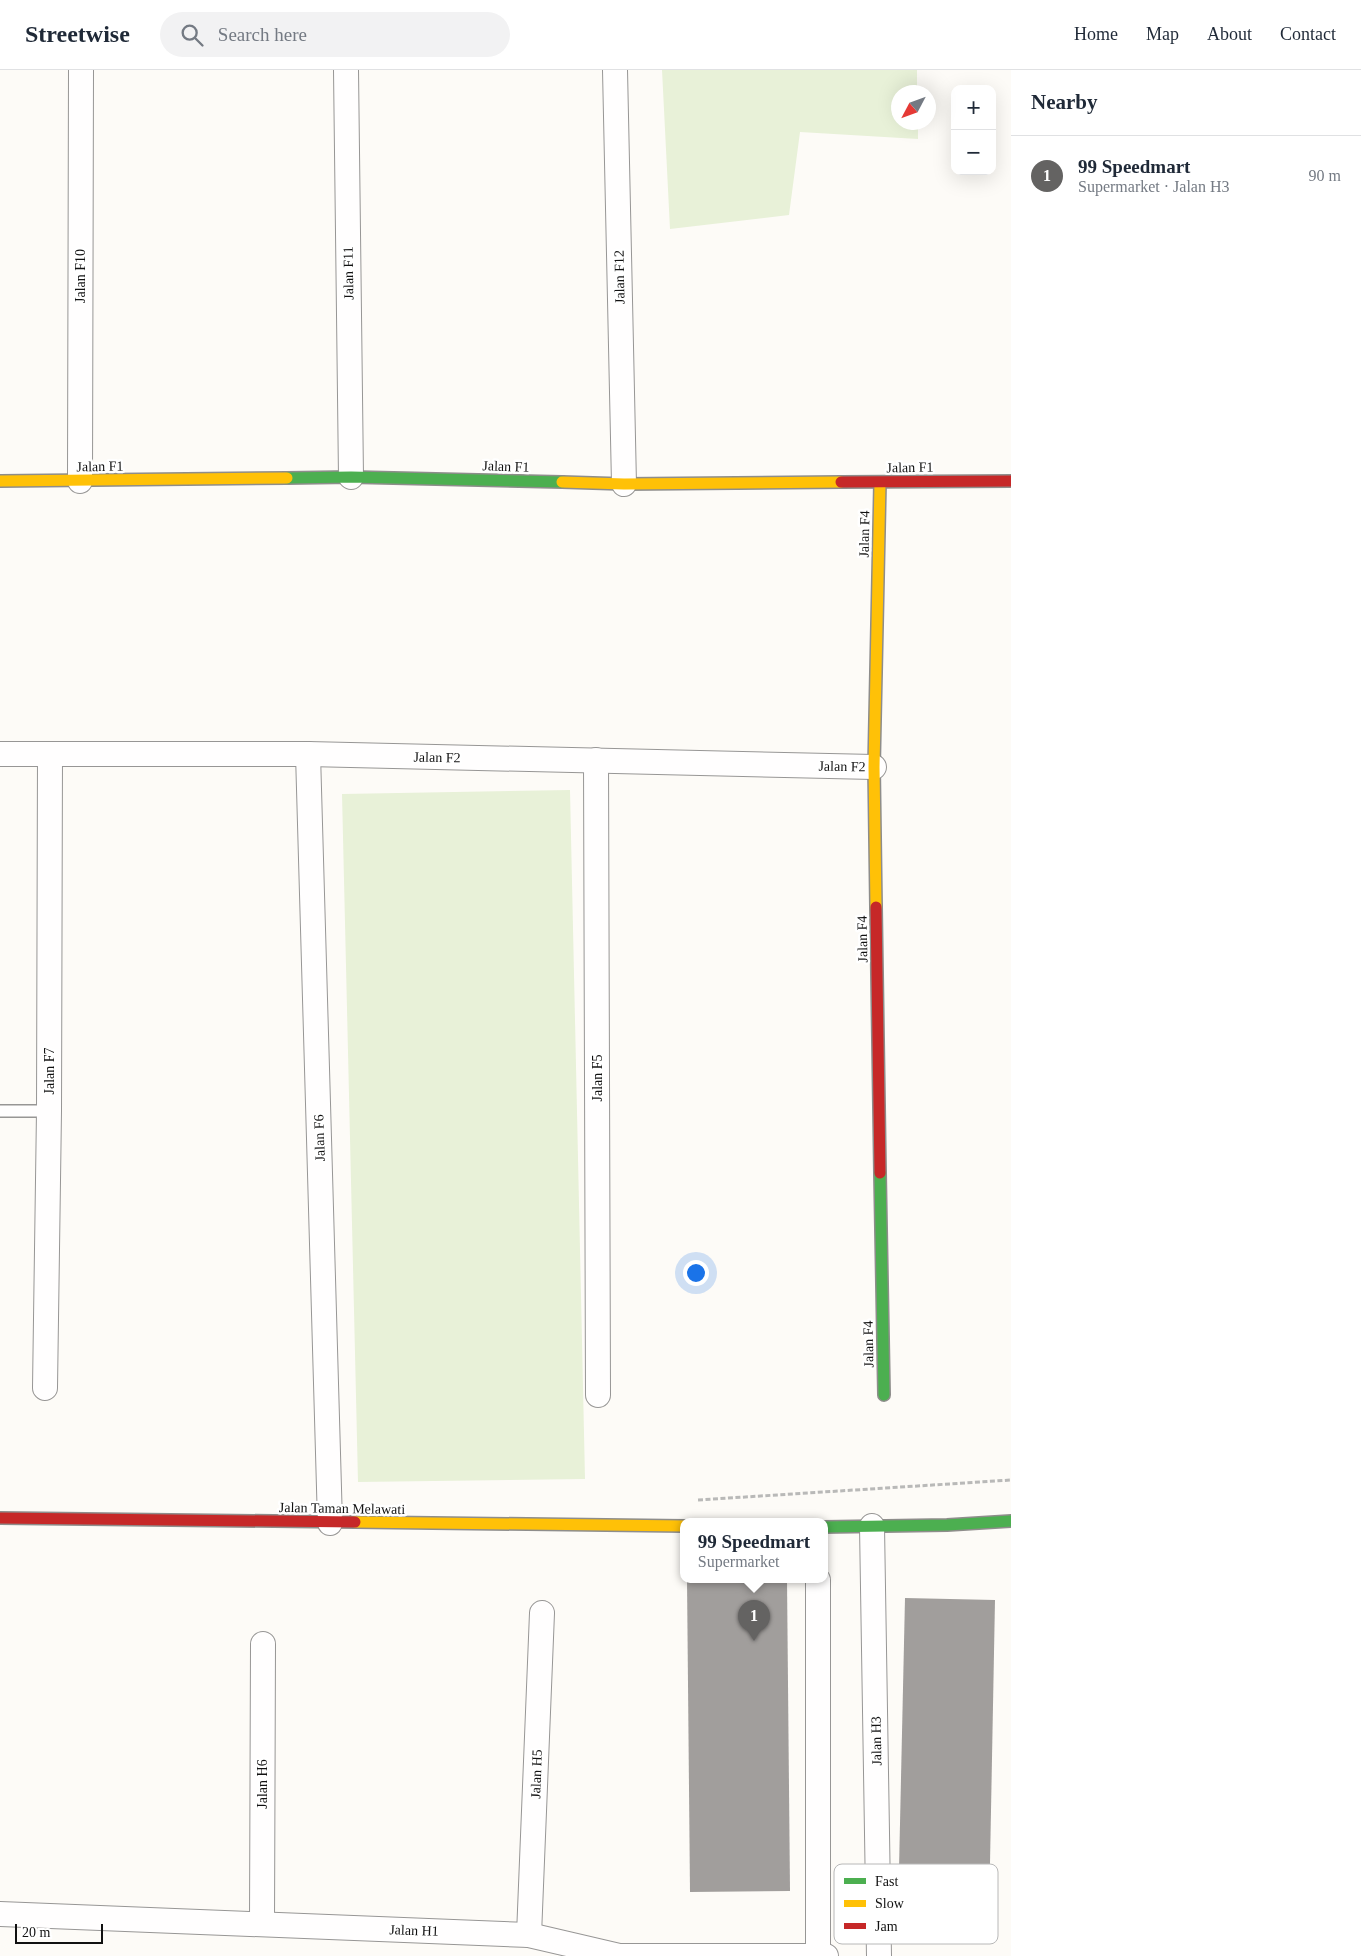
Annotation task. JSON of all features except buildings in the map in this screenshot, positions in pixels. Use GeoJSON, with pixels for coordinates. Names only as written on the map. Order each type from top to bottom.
{"type":"FeatureCollection","features":[{"type":"Feature","properties":{"kind":"street","name":"Jalan F10"},"geometry":{"type":"LineString","coordinates":[[80,481],[81,70]]}},
{"type":"Feature","properties":{"kind":"street","name":"Jalan F11"},"geometry":{"type":"LineString","coordinates":[[346,70],[351,477]]}},
{"type":"Feature","properties":{"kind":"street","name":"Jalan F12"},"geometry":{"type":"LineString","coordinates":[[615,70],[624,484]]}},
{"type":"Feature","properties":{"kind":"street","name":"Jalan F1"},"geometry":{"type":"LineString","coordinates":[[0,481],[351,477],[624,484],[1011,482]]}},
{"type":"Feature","properties":{"kind":"street","name":"Jalan F4"},"geometry":{"type":"LineString","coordinates":[[880,483],[874,767],[884,1395]]}},
{"type":"Feature","properties":{"kind":"street","name":"Jalan F2"},"geometry":{"type":"LineString","coordinates":[[0,754],[308,754],[874,767]]}},
{"type":"Feature","properties":{"kind":"street","name":"Jalan F7"},"geometry":{"type":"LineString","coordinates":[[46,1388],[50,754]]}},
{"type":"Feature","properties":{"kind":"street","name":"Jalan F6"},"geometry":{"type":"LineString","coordinates":[[308,754],[330,1523]]}},
{"type":"Feature","properties":{"kind":"street","name":"Jalan F5"},"geometry":{"type":"LineString","coordinates":[[596,760],[598,1395]]}},
{"type":"Feature","properties":{"kind":"street","name":"Jalan Taman Melawati"},"geometry":{"type":"LineString","coordinates":[[0,1518],[680,1526]]}},
{"type":"Feature","properties":{"kind":"street"},"geometry":{"type":"LineString","coordinates":[[828,1527],[946,1525],[1011,1521]]}},
{"type":"Feature","properties":{"kind":"street"},"geometry":{"type":"LineString","coordinates":[[946,1525],[1011,1530]]}},
{"type":"Feature","properties":{"kind":"street","name":"Jalan H3"},"geometry":{"type":"LineString","coordinates":[[872,1526],[878,1864]]}},
{"type":"Feature","properties":{"kind":"street"},"geometry":{"type":"LineString","coordinates":[[818,1583],[818,1956]]}},
{"type":"Feature","properties":{"kind":"street","name":"Jalan H5"},"geometry":{"type":"LineString","coordinates":[[530,1935],[542,1612]]}},
{"type":"Feature","properties":{"kind":"street","name":"Jalan H6"},"geometry":{"type":"LineString","coordinates":[[262,1644],[262,1924]]}},
{"type":"Feature","properties":{"kind":"street","name":"Jalan H1"},"geometry":{"type":"LineString","coordinates":[[0,1914],[530,1935],[619,1956],[826,1956]]}},
{"type":"Feature","properties":{"kind":"lane"},"geometry":{"type":"LineString","coordinates":[[0,1111],[49,1111]]}},
{"type":"Feature","properties":{"kind":"green space"},"geometry":{"type":"Polygon","coordinates":[[[662,70],[917,70],[917,85],[891,85],[891,130],[918,130],[918,139],[800,132],[789,215],[670,229],[662,70]]]}},
{"type":"Feature","properties":{"kind":"green space"},"geometry":{"type":"Polygon","coordinates":[[[570,790],[585,1479],[358,1482],[342,794],[570,790]]]}},
{"type":"Feature","properties":{"kind":"traffic: fast"},"geometry":{"type":"LineString","coordinates":[[287,478],[351,477],[562,482]]}},
{"type":"Feature","properties":{"kind":"traffic: fast"},"geometry":{"type":"LineString","coordinates":[[880,1173],[884,1395]]}},
{"type":"Feature","properties":{"kind":"traffic: fast"},"geometry":{"type":"LineString","coordinates":[[828,1527],[947,1525],[1011,1521]]}},
{"type":"Feature","properties":{"kind":"traffic: slow"},"geometry":{"type":"LineString","coordinates":[[0,481],[287,478]]}},
{"type":"Feature","properties":{"kind":"traffic: slow"},"geometry":{"type":"LineString","coordinates":[[562,482],[624,484],[841,482]]}},
{"type":"Feature","properties":{"kind":"traffic: slow"},"geometry":{"type":"LineString","coordinates":[[876,907],[874,767],[880,483]]}},
{"type":"Feature","properties":{"kind":"traffic: slow"},"geometry":{"type":"LineString","coordinates":[[355,1522],[680,1526]]}},
{"type":"Feature","properties":{"kind":"traffic: jam"},"geometry":{"type":"LineString","coordinates":[[841,482],[1011,481]]}},
{"type":"Feature","properties":{"kind":"traffic: jam"},"geometry":{"type":"LineString","coordinates":[[876,907],[880,1173]]}},
{"type":"Feature","properties":{"kind":"traffic: jam"},"geometry":{"type":"LineString","coordinates":[[0,1518],[355,1522]]}},
{"type":"Feature","properties":{"kind":"place","name":"99 Speedmart"},"geometry":{"type":"Point","coordinates":[754,1641]}}]}
